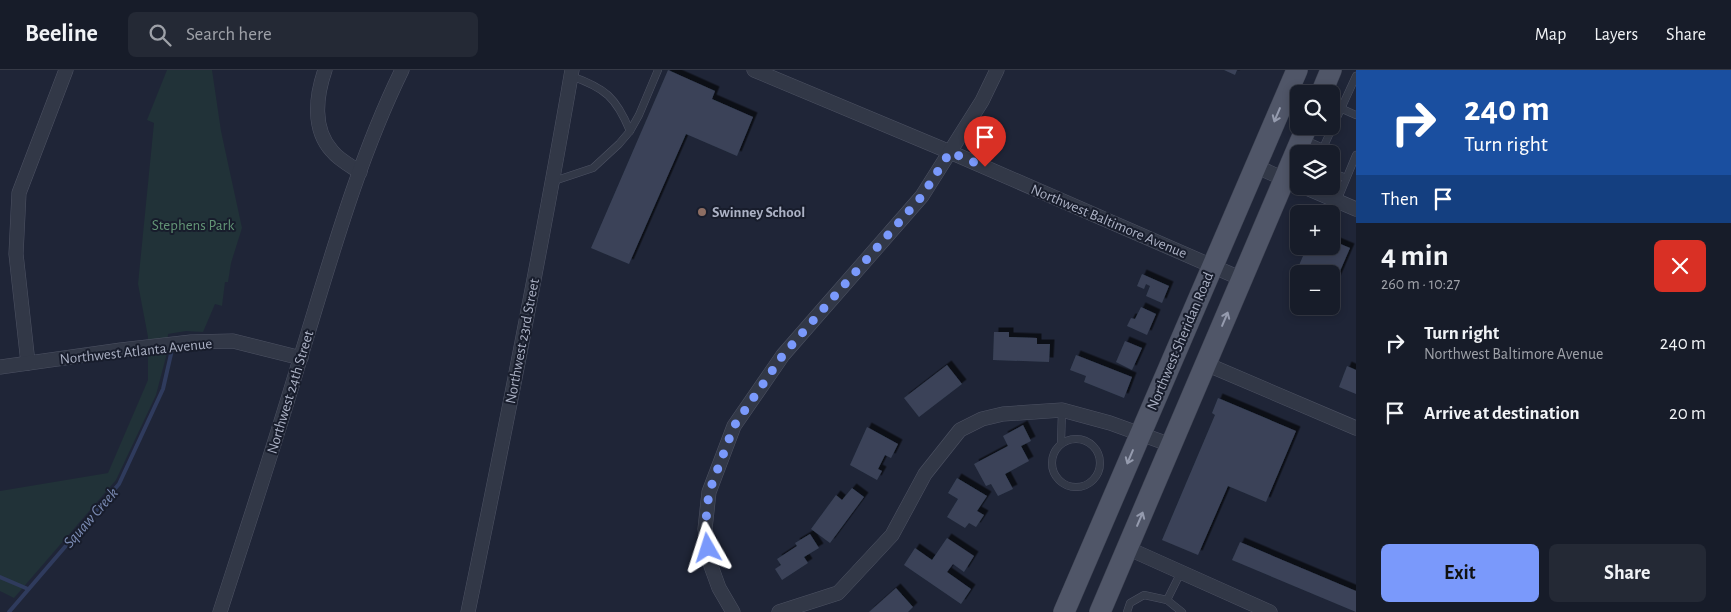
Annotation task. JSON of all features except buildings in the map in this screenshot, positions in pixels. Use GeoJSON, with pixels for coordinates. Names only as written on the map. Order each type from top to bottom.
{"type":"FeatureCollection","features":[{"type":"Feature","properties":{"kind":"main road","name":"Northwest Sheridan Road"},"geometry":{"type":"LineString","coordinates":[[1064,612],[1296,70]]}},
{"type":"Feature","properties":{"kind":"main road"},"geometry":{"type":"LineString","coordinates":[[1325,85],[1331,70]]}},
{"type":"Feature","properties":{"kind":"main road"},"geometry":{"type":"LineString","coordinates":[[1100,612],[1242,278],[1290,192]]}},
{"type":"Feature","properties":{"kind":"street"},"geometry":{"type":"LineString","coordinates":[[28,363],[16,254],[19,193],[66,70]]}},
{"type":"Feature","properties":{"kind":"street"},"geometry":{"type":"LineString","coordinates":[[325,70],[320,86],[318,113],[322,139],[333,153],[360,172]]}},
{"type":"Feature","properties":{"kind":"street","name":"Northwest 24th Street"},"geometry":{"type":"LineString","coordinates":[[220,612],[270,458],[330,259],[384,105],[402,70]]}},
{"type":"Feature","properties":{"kind":"street","name":"Northwest Baltimore Avenue"},"geometry":{"type":"LineString","coordinates":[[754,70],[1242,278]]}},
{"type":"Feature","properties":{"kind":"street"},"geometry":{"type":"LineString","coordinates":[[733,612],[719,588],[711,566],[705,529],[709,492],[734,426],[783,355],[922,196],[982,101],[997,70]]}},
{"type":"Feature","properties":{"kind":"street","name":"Northwest 23rd Street"},"geometry":{"type":"LineString","coordinates":[[468,612],[494,490],[554,180],[572,73]]}},
{"type":"Feature","properties":{"kind":"street"},"geometry":{"type":"LineString","coordinates":[[1255,166],[1290,181]]}},
{"type":"Feature","properties":{"kind":"street"},"geometry":{"type":"LineString","coordinates":[[1323,195],[1356,209]]}},
{"type":"Feature","properties":{"kind":"street","name":"Northwest Atlanta Avenue"},"geometry":{"type":"LineString","coordinates":[[0,367],[173,344],[233,341],[301,358]]}},
{"type":"Feature","properties":{"kind":"street"},"geometry":{"type":"LineString","coordinates":[[1206,364],[1356,428]]}},
{"type":"Feature","properties":{"kind":"street"},"geometry":{"type":"LineString","coordinates":[[780,612],[838,593],[892,535],[925,474],[960,430],[982,419],[1003,414],[1062,410],[1110,423],[1171,445]]}},
{"type":"Feature","properties":{"kind":"street"},"geometry":{"type":"LineString","coordinates":[[1127,548],[1270,612]]}},
{"type":"Feature","properties":{"kind":"lane"},"geometry":{"type":"LineString","coordinates":[[554,180],[593,168],[620,144],[639,115],[658,70]]}},
{"type":"Feature","properties":{"kind":"lane"},"geometry":{"type":"LineString","coordinates":[[572,73],[594,84],[611,98],[623,113],[630,131]]}},
{"type":"Feature","properties":{"kind":"lane"},"geometry":{"type":"LineString","coordinates":[[1325,145],[1356,76]]}},
{"type":"Feature","properties":{"kind":"lane"},"geometry":{"type":"LineString","coordinates":[[1342,108],[1356,115]]}},
{"type":"Feature","properties":{"kind":"lane"},"geometry":{"type":"LineString","coordinates":[[1307,135],[1316,145]]}},
{"type":"Feature","properties":{"kind":"lane"},"geometry":{"type":"LineString","coordinates":[[1337,201],[1356,155]]}},
{"type":"Feature","properties":{"kind":"lane"},"geometry":{"type":"LineString","coordinates":[[1340,176],[1346,178]]}},
{"type":"Feature","properties":{"kind":"lane"},"geometry":{"type":"LineString","coordinates":[[1061,443],[1077,438],[1085,440],[1098,451],[1100,468],[1097,476],[1091,482],[1084,486],[1068,486],[1056,477],[1052,470],[1052,455],[1061,443],[1062,410]]}},
{"type":"Feature","properties":{"kind":"lane"},"geometry":{"type":"LineString","coordinates":[[1168,600],[1181,572]]}},
{"type":"Feature","properties":{"kind":"lane"},"geometry":{"type":"LineString","coordinates":[[1127,612],[1130,603],[1144,595],[1168,600],[1182,612]]}},
{"type":"Feature","properties":{"kind":"green space","name":"Stephens Park"},"geometry":{"type":"Polygon","coordinates":[[[167,70],[212,70],[221,131],[242,228],[231,263],[228,282],[225,282],[222,306],[215,304],[203,332],[186,331],[168,334],[167,353],[156,395],[116,480],[14,598],[0,591],[0,491],[108,473],[148,380],[148,337],[138,284],[154,123],[147,120],[167,70]]]}},
{"type":"Feature","properties":{"kind":"waterway","name":"Squaw Creek"},"geometry":{"type":"LineString","coordinates":[[9,612],[119,484],[163,389],[171,354]]}},
{"type":"Feature","properties":{"kind":"waterway"},"geometry":{"type":"LineString","coordinates":[[0,577],[28,589]]}},
{"type":"Feature","properties":{"kind":"place","name":"Swinney School"},"geometry":{"type":"Point","coordinates":[702,212]}},
{"type":"Feature","properties":{"kind":"route"},"geometry":{"type":"LineString","coordinates":[[708,548],[705,529],[709,492],[734,426],[783,355],[922,196],[950,152],[985,167]]}}]}
